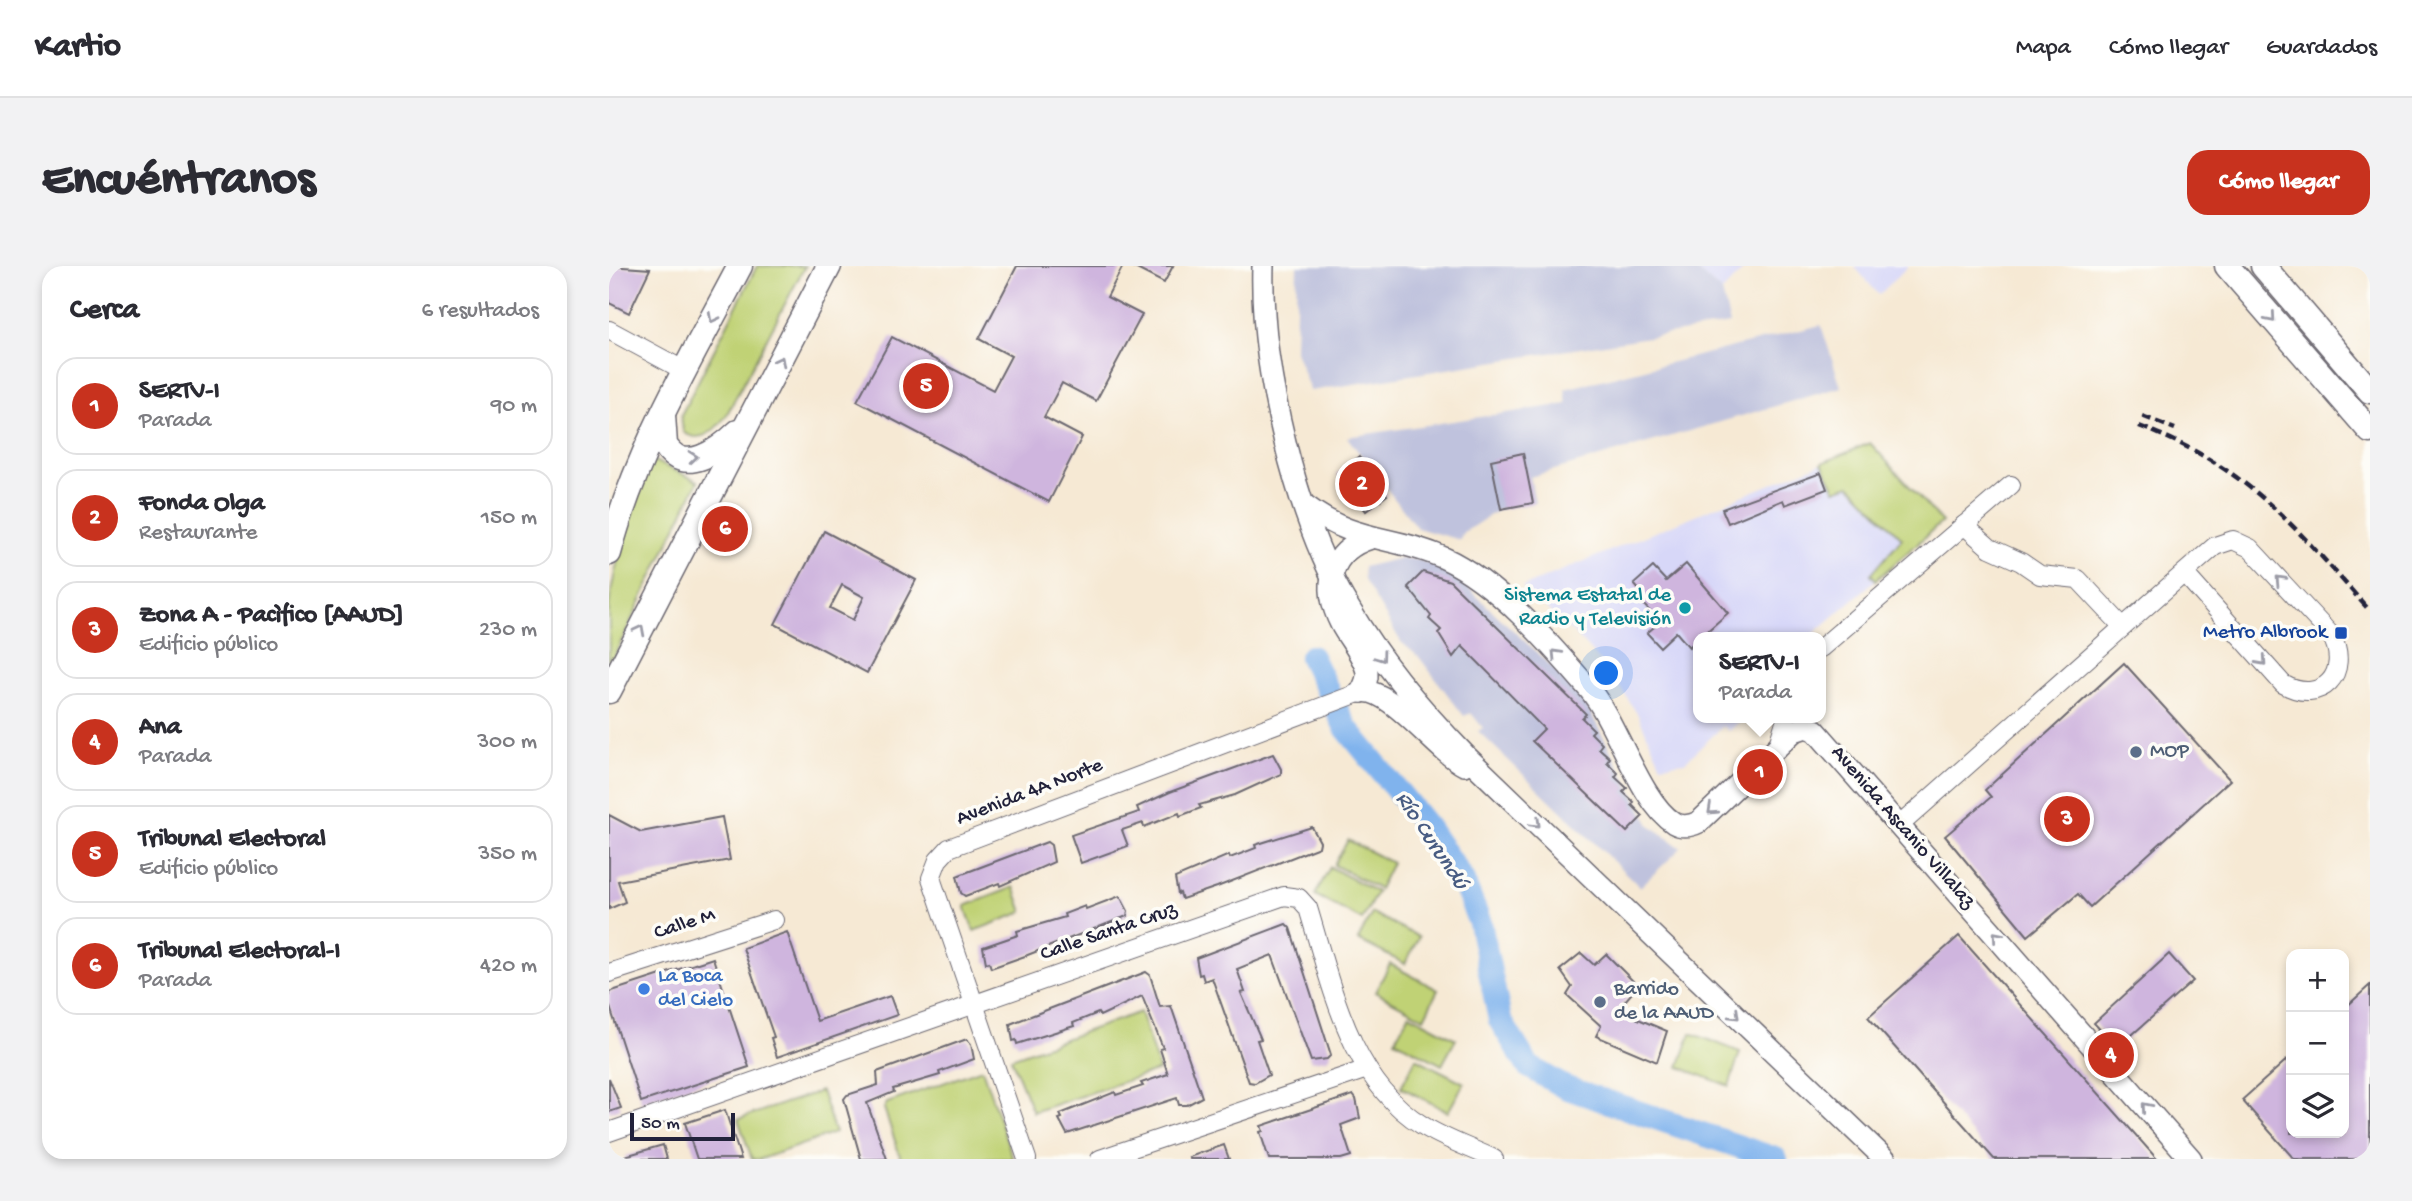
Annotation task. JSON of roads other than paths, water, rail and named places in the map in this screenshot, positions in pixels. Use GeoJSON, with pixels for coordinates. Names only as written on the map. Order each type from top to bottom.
{"type":"FeatureCollection","features":[{"type":"Feature","properties":{"kind":"highway"},"geometry":{"type":"LineString","coordinates":[[609,553],[630,485],[663,412],[740,266]]}},
{"type":"Feature","properties":{"kind":"highway"},"geometry":{"type":"LineString","coordinates":[[609,691],[829,266]]}},
{"type":"Feature","properties":{"kind":"highway"},"geometry":{"type":"LineString","coordinates":[[2227,266],[2370,431]]}},
{"type":"Feature","properties":{"kind":"highway"},"geometry":{"type":"LineString","coordinates":[[2263,266],[2370,391]]}},
{"type":"Feature","properties":{"kind":"highway"},"geometry":{"type":"LineString","coordinates":[[663,412],[665,444],[673,455],[687,460],[716,451],[748,422]]}},
{"type":"Feature","properties":{"kind":"main road"},"geometry":{"type":"LineString","coordinates":[[1263,266],[1269,355],[1283,432],[1306,506],[1333,578],[1363,631],[1411,697],[1491,780],[1885,1159]]}},
{"type":"Feature","properties":{"kind":"main road","name":"Avenida Ascanio Villalaz"},"geometry":{"type":"LineString","coordinates":[[1306,506],[1339,528],[1443,558],[1471,573],[1494,592],[1592,692],[1651,795],[1674,823],[1688,826],[1699,822],[1794,731],[1806,727],[1815,730],[2191,1159]]}},
{"type":"Feature","properties":{"kind":"main road"},"geometry":{"type":"LineString","coordinates":[[1357,694],[1366,681],[1366,669],[1336,613],[1333,578],[1341,554],[1352,545],[1371,538]]}},
{"type":"Feature","properties":{"kind":"main road"},"geometry":{"type":"LineString","coordinates":[[1357,694],[1373,692],[1386,697],[1444,754],[1491,780]]}},
{"type":"Feature","properties":{"kind":"street"},"geometry":{"type":"LineString","coordinates":[[609,330],[685,371]]}},
{"type":"Feature","properties":{"kind":"street"},"geometry":{"type":"LineString","coordinates":[[1826,644],[2011,485]]}},
{"type":"Feature","properties":{"kind":"street"},"geometry":{"type":"LineString","coordinates":[[1964,525],[1990,548],[2021,562],[2040,575],[2078,579],[2123,627]]}},
{"type":"Feature","properties":{"kind":"street"},"geometry":{"type":"LineString","coordinates":[[1900,825],[2123,627],[2184,573],[2215,546],[2233,540],[2250,548],[2331,635],[2340,651],[2338,666],[2329,683],[2312,692],[2297,692],[2283,684],[2184,573]]}},
{"type":"Feature","properties":{"kind":"street","name":"Avenida 4A Norte"},"geometry":{"type":"LineString","coordinates":[[1027,1159],[931,878],[938,859],[949,848],[1357,694]]}},
{"type":"Feature","properties":{"kind":"street"},"geometry":{"type":"LineString","coordinates":[[1778,745],[1785,723]]}},
{"type":"Feature","properties":{"kind":"street","name":"Calle Santa Cruz"},"geometry":{"type":"LineString","coordinates":[[609,1132],[1284,896],[1299,898],[1308,908],[1360,1059],[1380,1088],[1420,1124],[1494,1159]]}},
{"type":"Feature","properties":{"kind":"street","name":"Calle M"},"geometry":{"type":"LineString","coordinates":[[609,973],[774,920]]}},
{"type":"Feature","properties":{"kind":"street"},"geometry":{"type":"LineString","coordinates":[[1100,1159],[1367,1069]]}},
{"type":"Feature","properties":{"kind":"waterway","name":"Río Curundú"},"geometry":{"type":"LineString","coordinates":[[1311,657],[1346,728],[1427,827],[1462,879],[1480,923],[1500,1020],[1528,1066],[1564,1087],[1776,1159]]}},
{"type":"Feature","properties":{"kind":"railway"},"geometry":{"type":"LineString","coordinates":[[2142,416],[2175,429]]}},
{"type":"Feature","properties":{"kind":"railway"},"geometry":{"type":"LineString","coordinates":[[2139,426],[2177,442],[2241,480],[2293,526],[2370,611]]}},
{"type":"Feature","properties":{"kind":"place","name":"Tribunal Electoral"},"geometry":{"type":"Point","coordinates":[926,386]}},
{"type":"Feature","properties":{"kind":"place","name":"Fonda Olga"},"geometry":{"type":"Point","coordinates":[1362,484]}},
{"type":"Feature","properties":{"kind":"place","name":"Tribunal Electoral-I"},"geometry":{"type":"Point","coordinates":[725,529]}},
{"type":"Feature","properties":{"kind":"place","name":"Sistema Estatal de Radio y Televisión"},"geometry":{"type":"Point","coordinates":[1685,608]}},
{"type":"Feature","properties":{"kind":"place","name":"Metro Albrook"},"geometry":{"type":"Point","coordinates":[2341,633]}},
{"type":"Feature","properties":{"kind":"place","name":"MOP"},"geometry":{"type":"Point","coordinates":[2136,752]}},
{"type":"Feature","properties":{"kind":"place","name":"SERTV-I"},"geometry":{"type":"Point","coordinates":[1760,772]}},
{"type":"Feature","properties":{"kind":"place","name":"Zona A - Pacìfico [AAUD]"},"geometry":{"type":"Point","coordinates":[2067,819]}},
{"type":"Feature","properties":{"kind":"place","name":"La Boca del Cielo"},"geometry":{"type":"Point","coordinates":[644,989]}},
{"type":"Feature","properties":{"kind":"place","name":"Barrido de la AAUD"},"geometry":{"type":"Point","coordinates":[1600,1002]}},
{"type":"Feature","properties":{"kind":"place","name":"Ana"},"geometry":{"type":"Point","coordinates":[2111,1055]}}]}
